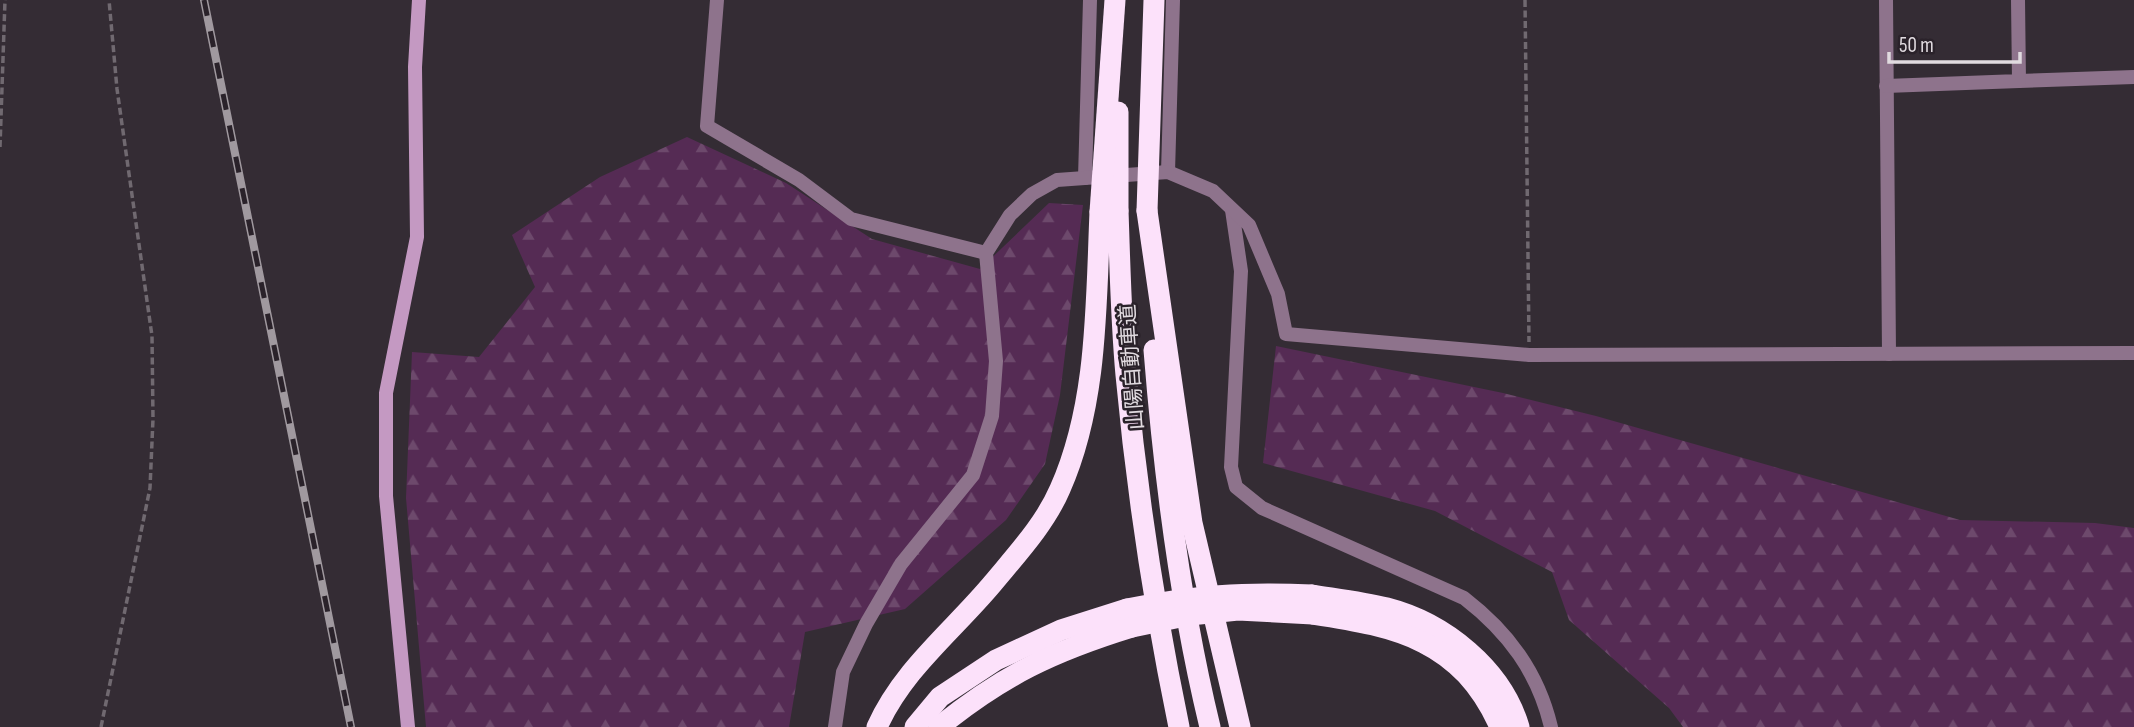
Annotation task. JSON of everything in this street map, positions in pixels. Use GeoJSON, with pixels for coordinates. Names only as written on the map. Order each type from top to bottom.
{"type":"FeatureCollection","features":[{"type":"Feature","properties":{"kind":"highway"},"geometry":{"type":"LineString","coordinates":[[877,727],[909,673],[1030,539],[1060,490],[1076,444],[1087,391],[1109,211],[1116,0]]}},
{"type":"Feature","properties":{"kind":"highway","name":"山陽自動車道"},"geometry":{"type":"LineString","coordinates":[[1154,0],[1147,211],[1162,451],[1179,567],[1210,727]]}},
{"type":"Feature","properties":{"kind":"highway","name":"山陽自動車道"},"geometry":{"type":"LineString","coordinates":[[1109,211],[1135,470],[1147,560],[1179,727]]}},
{"type":"Feature","properties":{"kind":"highway"},"geometry":{"type":"LineString","coordinates":[[1147,211],[1192,523],[1240,727]]}},
{"type":"Feature","properties":{"kind":"highway"},"geometry":{"type":"LineString","coordinates":[[1312,604],[1381,625],[1425,643],[1469,678],[1487,698],[1500,727]]}},
{"type":"Feature","properties":{"kind":"highway"},"geometry":{"type":"LineString","coordinates":[[915,727],[940,697],[996,660],[1060,629],[1130,618],[1312,604],[1389,608],[1446,634],[1489,669],[1519,727]]}},
{"type":"Feature","properties":{"kind":"highway"},"geometry":{"type":"LineString","coordinates":[[939,727],[980,693],[1031,664],[1130,618]]}},
{"type":"Feature","properties":{"kind":"street"},"geometry":{"type":"LineString","coordinates":[[408,727],[386,496],[386,393],[417,236],[415,67],[419,0]]}},
{"type":"Feature","properties":{"kind":"street"},"geometry":{"type":"LineString","coordinates":[[717,0],[707,126],[799,180],[851,219],[986,253]]}},
{"type":"Feature","properties":{"kind":"street"},"geometry":{"type":"LineString","coordinates":[[1085,178],[1090,0]]}},
{"type":"Feature","properties":{"kind":"street"},"geometry":{"type":"LineString","coordinates":[[1168,172],[1173,0]]}},
{"type":"Feature","properties":{"kind":"street"},"geometry":{"type":"LineString","coordinates":[[1885,0],[1889,354]]}},
{"type":"Feature","properties":{"kind":"street"},"geometry":{"type":"LineString","coordinates":[[2018,0],[2019,80]]}},
{"type":"Feature","properties":{"kind":"street"},"geometry":{"type":"LineString","coordinates":[[1886,86],[2134,77]]}},
{"type":"Feature","properties":{"kind":"street"},"geometry":{"type":"LineString","coordinates":[[835,727],[843,672],[866,624],[901,564],[973,475],[992,416],[996,361],[986,253],[1010,215],[1032,194],[1057,180],[1168,172],[1213,191],[1249,225],[1278,293],[1286,334],[1529,355],[2134,353]]}},
{"type":"Feature","properties":{"kind":"street"},"geometry":{"type":"LineString","coordinates":[[1232,210],[1241,271],[1231,467],[1236,487],[1262,508],[1472,604],[1490,618],[1523,656],[1546,708],[1551,727]]}},
{"type":"Feature","properties":{"kind":"path"},"geometry":{"type":"LineString","coordinates":[[0,147],[5,0]]}},
{"type":"Feature","properties":{"kind":"path"},"geometry":{"type":"LineString","coordinates":[[101,727],[150,488],[153,419],[152,336],[117,89],[109,0]]}},
{"type":"Feature","properties":{"kind":"path"},"geometry":{"type":"LineString","coordinates":[[1525,0],[1529,355]]}},
{"type":"Feature","properties":{"kind":"green space"},"geometry":{"type":"Polygon","coordinates":[[[687,137],[786,183],[872,239],[980,269],[1049,203],[1083,205],[1060,395],[1045,464],[1006,520],[905,609],[805,632],[789,727],[426,727],[406,498],[412,352],[479,357],[535,287],[512,235],[600,177],[687,137]]]}},
{"type":"Feature","properties":{"kind":"green space"},"geometry":{"type":"Polygon","coordinates":[[[1276,346],[1503,393],[1596,416],[1960,520],[2095,523],[2134,528],[2134,727],[1683,727],[1669,708],[1569,620],[1552,572],[1435,511],[1263,463],[1276,346]]]}},
{"type":"Feature","properties":{"kind":"railway"},"geometry":{"type":"LineString","coordinates":[[204,0],[351,727]]}}]}
